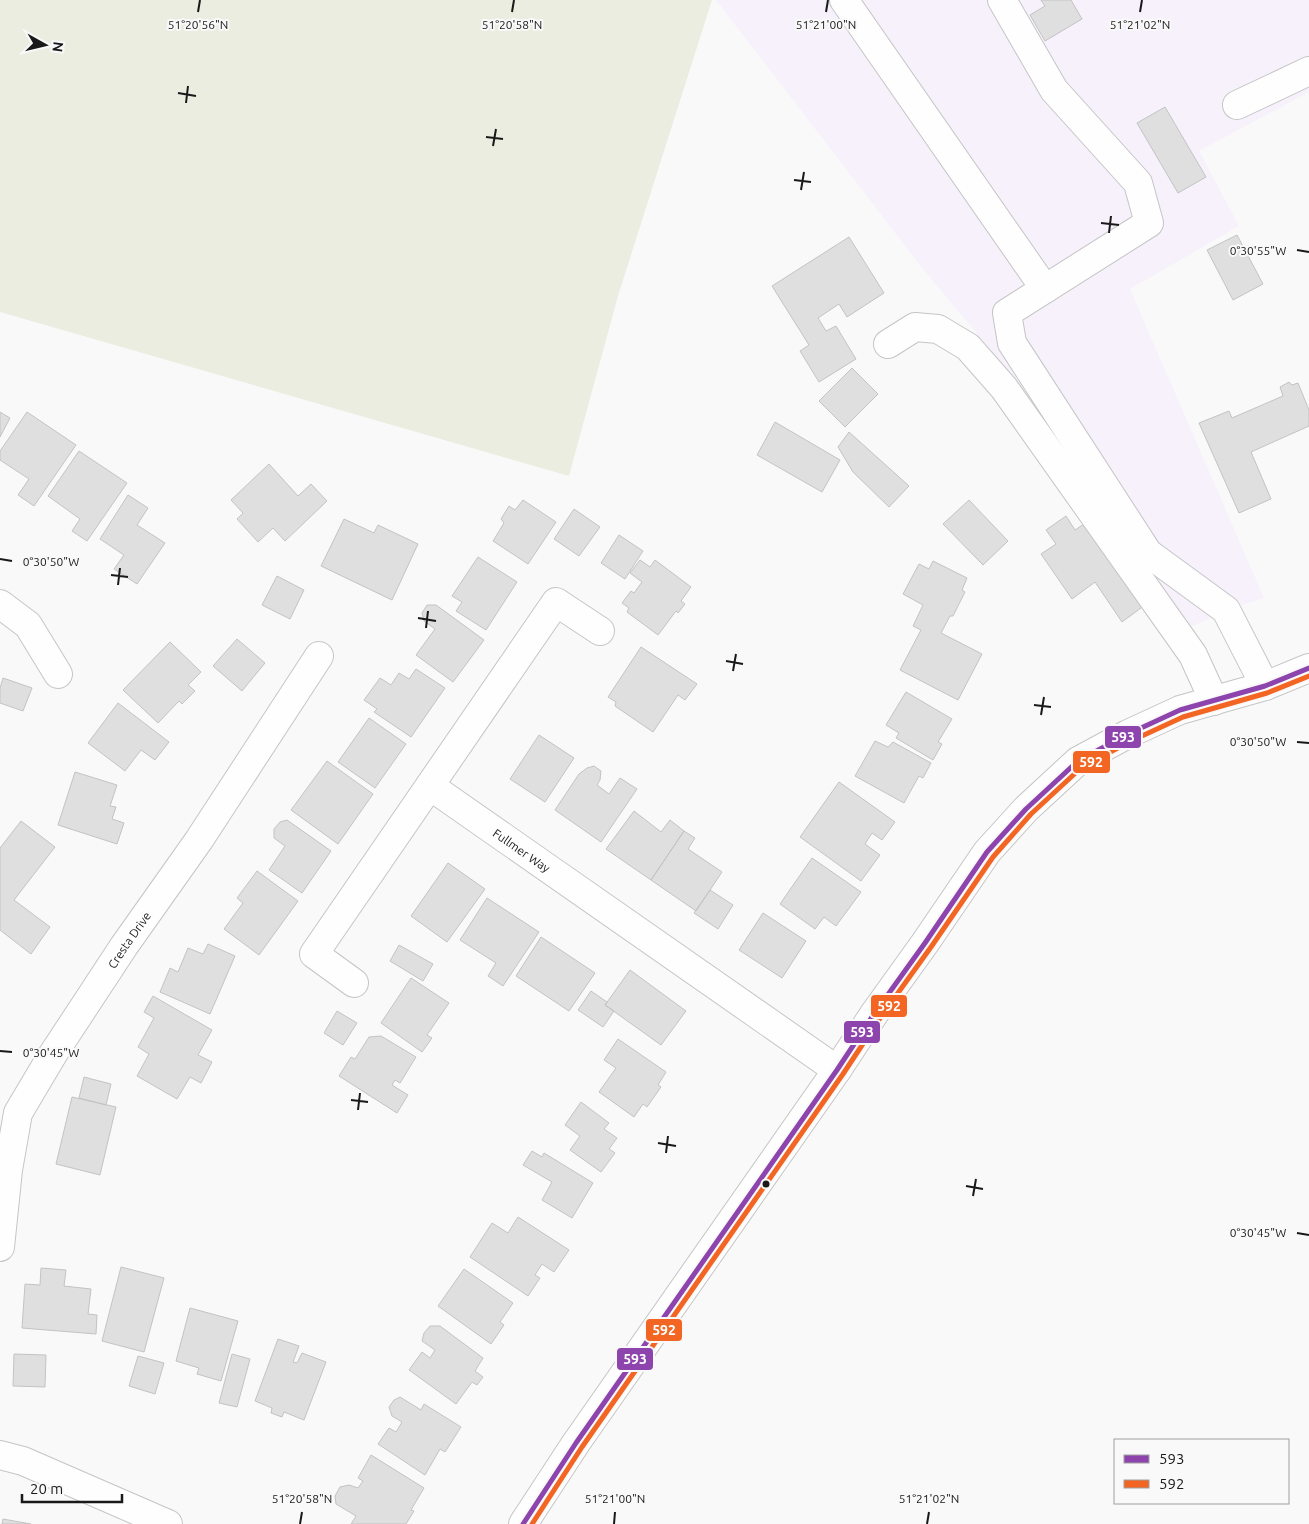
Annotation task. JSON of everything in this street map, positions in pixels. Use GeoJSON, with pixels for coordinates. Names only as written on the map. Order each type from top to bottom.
{"type":"FeatureCollection","features":[{"type":"Feature","properties":{"kind":"street"},"geometry":{"type":"LineString","coordinates":[[844,0],[1045,289]]}},
{"type":"Feature","properties":{"kind":"street"},"geometry":{"type":"LineString","coordinates":[[1002,0],[1054,90],[1138,183],[1150,223],[1007,313],[1012,343],[1148,553],[1226,610],[1265,686]]}},
{"type":"Feature","properties":{"kind":"street"},"geometry":{"type":"LineString","coordinates":[[1237,106],[1309,70]]}},
{"type":"Feature","properties":{"kind":"street"},"geometry":{"type":"LineString","coordinates":[[888,344],[915,327],[938,329],[968,347],[1004,388],[1193,655],[1214,701]]}},
{"type":"Feature","properties":{"kind":"street"},"geometry":{"type":"LineString","coordinates":[[354,983],[314,954],[556,602],[600,631]]}},
{"type":"Feature","properties":{"kind":"street"},"geometry":{"type":"LineString","coordinates":[[0,604],[28,625],[58,674]]}},
{"type":"Feature","properties":{"kind":"street","name":"Cresta Drive"},"geometry":{"type":"LineString","coordinates":[[0,1247],[8,1170],[18,1113],[64,1037],[124,946],[199,840],[319,656]]}},
{"type":"Feature","properties":{"kind":"street"},"geometry":{"type":"LineString","coordinates":[[523,1524],[582,1435],[987,852],[1026,809],[1078,761],[1128,734],[1180,710],[1265,686],[1309,668]]}},
{"type":"Feature","properties":{"kind":"street","name":"Fullmer Way"},"geometry":{"type":"LineString","coordinates":[[430,786],[837,1070]]}},
{"type":"Feature","properties":{"kind":"street"},"geometry":{"type":"LineString","coordinates":[[0,1455],[23,1461],[168,1524]]}},
{"type":"Feature","properties":{"kind":"shaded area"},"geometry":{"type":"Polygon","coordinates":[[[0,0],[712,0],[618,296],[569,476],[0,312],[0,0]]]}},
{"type":"Feature","properties":{"kind":"shaded area"},"geometry":{"type":"Polygon","coordinates":[[[716,0],[1309,0],[1309,92],[1199,151],[1239,226],[1130,289],[1264,598],[1226,610],[1189,628],[1000,361],[922,268],[716,0]]]}},
{"type":"Feature","properties":{"kind":"building"},"geometry":{"type":"Polygon","coordinates":[[[1041,0],[1071,0],[1082,19],[1045,41],[1030,15],[1045,6],[1041,0]]]}},
{"type":"Feature","properties":{"kind":"building"},"geometry":{"type":"Polygon","coordinates":[[[1165,107],[1206,177],[1178,193],[1137,123],[1165,107]]]}},
{"type":"Feature","properties":{"kind":"building"},"geometry":{"type":"Polygon","coordinates":[[[1237,235],[1263,284],[1233,300],[1207,250],[1237,235]]]}},
{"type":"Feature","properties":{"kind":"building"},"geometry":{"type":"Polygon","coordinates":[[[849,237],[884,293],[847,317],[839,304],[818,318],[826,331],[836,326],[856,359],[819,382],[800,351],[809,345],[772,286],[849,237]]]}},
{"type":"Feature","properties":{"kind":"building"},"geometry":{"type":"Polygon","coordinates":[[[852,368],[878,394],[845,427],[819,401],[852,368]]]}},
{"type":"Feature","properties":{"kind":"building"},"geometry":{"type":"Polygon","coordinates":[[[1289,382],[1292,385],[1298,383],[1309,410],[1309,426],[1251,452],[1271,499],[1239,513],[1199,423],[1229,411],[1232,418],[1283,396],[1280,387],[1289,382]]]}},
{"type":"Feature","properties":{"kind":"building"},"geometry":{"type":"Polygon","coordinates":[[[0,412],[10,418],[0,437],[0,412]]]}},
{"type":"Feature","properties":{"kind":"building"},"geometry":{"type":"Polygon","coordinates":[[[27,412],[76,445],[34,506],[18,495],[29,479],[0,460],[0,451],[27,412]]]}},
{"type":"Feature","properties":{"kind":"building"},"geometry":{"type":"Polygon","coordinates":[[[775,422],[840,460],[822,492],[757,455],[775,422]]]}},
{"type":"Feature","properties":{"kind":"building"},"geometry":{"type":"Polygon","coordinates":[[[849,432],[909,486],[889,507],[853,472],[838,447],[849,432]]]}},
{"type":"Feature","properties":{"kind":"building"},"geometry":{"type":"Polygon","coordinates":[[[79,451],[127,483],[87,541],[72,531],[80,519],[48,496],[79,451]]]}},
{"type":"Feature","properties":{"kind":"building"},"geometry":{"type":"Polygon","coordinates":[[[269,464],[298,496],[311,484],[327,501],[285,541],[273,528],[258,542],[237,519],[243,513],[231,500],[269,464]]]}},
{"type":"Feature","properties":{"kind":"building"},"geometry":{"type":"Polygon","coordinates":[[[128,495],[148,508],[137,525],[165,543],[137,584],[114,569],[124,555],[100,539],[128,495]]]}},
{"type":"Feature","properties":{"kind":"building"},"geometry":{"type":"Polygon","coordinates":[[[523,500],[556,522],[528,564],[493,541],[504,523],[501,519],[509,506],[515,510],[523,500]]]}},
{"type":"Feature","properties":{"kind":"building"},"geometry":{"type":"Polygon","coordinates":[[[969,500],[1008,541],[983,565],[943,524],[969,500]]]}},
{"type":"Feature","properties":{"kind":"building"},"geometry":{"type":"Polygon","coordinates":[[[574,509],[600,527],[579,556],[554,539],[574,509]]]}},
{"type":"Feature","properties":{"kind":"building"},"geometry":{"type":"Polygon","coordinates":[[[1066,516],[1075,530],[1087,522],[1145,605],[1122,622],[1095,582],[1072,599],[1041,554],[1056,544],[1046,530],[1066,516]]]}},
{"type":"Feature","properties":{"kind":"building"},"geometry":{"type":"Polygon","coordinates":[[[344,519],[374,533],[378,525],[418,544],[392,600],[321,566],[344,519]]]}},
{"type":"Feature","properties":{"kind":"building"},"geometry":{"type":"Polygon","coordinates":[[[619,535],[643,551],[625,579],[601,563],[619,535]]]}},
{"type":"Feature","properties":{"kind":"building"},"geometry":{"type":"Polygon","coordinates":[[[478,557],[517,582],[486,630],[456,611],[462,602],[452,596],[478,557]]]}},
{"type":"Feature","properties":{"kind":"building"},"geometry":{"type":"Polygon","coordinates":[[[640,560],[650,567],[655,560],[691,587],[681,601],[685,604],[678,613],[676,611],[658,635],[627,612],[629,608],[622,603],[631,591],[634,593],[642,582],[630,573],[640,560]]]}},
{"type":"Feature","properties":{"kind":"building"},"geometry":{"type":"Polygon","coordinates":[[[933,561],[967,578],[962,590],[965,592],[953,616],[950,616],[941,633],[982,654],[958,700],[900,670],[921,630],[913,626],[923,605],[903,594],[919,564],[929,569],[933,561]]]}},
{"type":"Feature","properties":{"kind":"building"},"geometry":{"type":"Polygon","coordinates":[[[277,576],[304,590],[290,619],[262,605],[277,576]]]}},
{"type":"Feature","properties":{"kind":"building"},"geometry":{"type":"Polygon","coordinates":[[[427,605],[436,605],[484,640],[453,682],[416,655],[435,629],[424,621],[422,613],[427,605]]]}},
{"type":"Feature","properties":{"kind":"building"},"geometry":{"type":"Polygon","coordinates":[[[237,639],[265,663],[242,691],[213,666],[237,639]]]}},
{"type":"Feature","properties":{"kind":"building"},"geometry":{"type":"Polygon","coordinates":[[[170,642],[201,672],[188,685],[195,691],[182,704],[179,701],[158,723],[123,690],[170,642]]]}},
{"type":"Feature","properties":{"kind":"building"},"geometry":{"type":"Polygon","coordinates":[[[641,647],[697,684],[685,700],[678,695],[653,732],[615,706],[616,702],[608,697],[641,647]]]}},
{"type":"Feature","properties":{"kind":"building"},"geometry":{"type":"Polygon","coordinates":[[[416,669],[445,688],[411,737],[374,712],[377,709],[364,700],[380,678],[391,685],[399,673],[409,679],[416,669]]]}},
{"type":"Feature","properties":{"kind":"building"},"geometry":{"type":"Polygon","coordinates":[[[3,678],[32,688],[23,711],[0,703],[0,688],[3,678]]]}},
{"type":"Feature","properties":{"kind":"building"},"geometry":{"type":"Polygon","coordinates":[[[906,692],[952,719],[938,742],[942,744],[933,760],[896,738],[899,733],[886,725],[906,692]]]}},
{"type":"Feature","properties":{"kind":"building"},"geometry":{"type":"Polygon","coordinates":[[[118,703],[169,742],[155,760],[141,750],[125,771],[88,743],[118,703]]]}},
{"type":"Feature","properties":{"kind":"building"},"geometry":{"type":"Polygon","coordinates":[[[369,718],[406,744],[375,788],[338,762],[369,718]]]}},
{"type":"Feature","properties":{"kind":"building"},"geometry":{"type":"Polygon","coordinates":[[[539,735],[574,758],[545,802],[510,779],[539,735]]]}},
{"type":"Feature","properties":{"kind":"building"},"geometry":{"type":"Polygon","coordinates":[[[875,741],[888,747],[893,742],[931,763],[923,778],[919,776],[904,803],[855,776],[875,741]]]}},
{"type":"Feature","properties":{"kind":"building"},"geometry":{"type":"Polygon","coordinates":[[[327,761],[373,794],[338,844],[291,810],[327,761]]]}},
{"type":"Feature","properties":{"kind":"building"},"geometry":{"type":"Polygon","coordinates":[[[594,766],[601,771],[600,780],[597,785],[609,794],[620,778],[637,789],[601,842],[555,810],[579,774],[587,768],[594,766]]]}},
{"type":"Feature","properties":{"kind":"building"},"geometry":{"type":"Polygon","coordinates":[[[75,772],[117,785],[110,806],[116,807],[112,819],[124,823],[117,844],[58,825],[75,772]]]}},
{"type":"Feature","properties":{"kind":"building"},"geometry":{"type":"Polygon","coordinates":[[[839,782],[895,822],[882,840],[872,833],[865,844],[880,855],[861,881],[800,837],[839,782]]]}},
{"type":"Feature","properties":{"kind":"building"},"geometry":{"type":"Polygon","coordinates":[[[634,811],[661,832],[670,820],[684,831],[651,880],[606,849],[634,811]]]}},
{"type":"Feature","properties":{"kind":"building"},"geometry":{"type":"Polygon","coordinates":[[[287,820],[331,851],[302,893],[269,870],[285,846],[274,838],[274,829],[280,822],[287,820]]]}},
{"type":"Feature","properties":{"kind":"building"},"geometry":{"type":"Polygon","coordinates":[[[21,821],[55,847],[14,900],[50,927],[31,954],[0,930],[0,848],[21,821]]]}},
{"type":"Feature","properties":{"kind":"building"},"geometry":{"type":"Polygon","coordinates":[[[684,831],[695,838],[688,849],[722,872],[696,911],[651,880],[684,831]]]}},
{"type":"Feature","properties":{"kind":"building"},"geometry":{"type":"Polygon","coordinates":[[[812,858],[861,892],[836,926],[824,917],[815,929],[780,904],[812,858]]]}},
{"type":"Feature","properties":{"kind":"building"},"geometry":{"type":"Polygon","coordinates":[[[448,863],[485,889],[447,942],[411,916],[448,863]]]}},
{"type":"Feature","properties":{"kind":"building"},"geometry":{"type":"Polygon","coordinates":[[[257,871],[298,901],[259,955],[224,929],[243,903],[237,898],[257,871]]]}},
{"type":"Feature","properties":{"kind":"building"},"geometry":{"type":"Polygon","coordinates":[[[710,890],[733,905],[718,929],[694,913],[710,890]]]}},
{"type":"Feature","properties":{"kind":"building"},"geometry":{"type":"Polygon","coordinates":[[[487,898],[539,932],[503,986],[488,976],[496,963],[460,940],[487,898]]]}},
{"type":"Feature","properties":{"kind":"building"},"geometry":{"type":"Polygon","coordinates":[[[763,913],[806,941],[782,978],[739,950],[763,913]]]}},
{"type":"Feature","properties":{"kind":"building"},"geometry":{"type":"Polygon","coordinates":[[[541,937],[595,973],[569,1011],[516,976],[541,937]]]}},
{"type":"Feature","properties":{"kind":"building"},"geometry":{"type":"Polygon","coordinates":[[[208,944],[235,956],[210,1014],[160,992],[170,968],[178,972],[188,948],[203,954],[208,944]]]}},
{"type":"Feature","properties":{"kind":"building"},"geometry":{"type":"Polygon","coordinates":[[[399,945],[433,964],[423,981],[390,961],[399,945]]]}},
{"type":"Feature","properties":{"kind":"building"},"geometry":{"type":"Polygon","coordinates":[[[630,970],[686,1011],[661,1045],[605,1005],[630,970]]]}},
{"type":"Feature","properties":{"kind":"building"},"geometry":{"type":"Polygon","coordinates":[[[411,978],[449,1003],[427,1035],[432,1038],[422,1052],[381,1023],[411,978]]]}},
{"type":"Feature","properties":{"kind":"building"},"geometry":{"type":"Polygon","coordinates":[[[591,991],[607,1002],[605,1005],[614,1011],[603,1027],[578,1010],[591,991]]]}},
{"type":"Feature","properties":{"kind":"building"},"geometry":{"type":"Polygon","coordinates":[[[153,996],[212,1030],[198,1055],[212,1062],[201,1083],[190,1077],[177,1099],[137,1076],[149,1054],[138,1047],[154,1018],[144,1012],[153,996]]]}},
{"type":"Feature","properties":{"kind":"building"},"geometry":{"type":"Polygon","coordinates":[[[337,1011],[357,1023],[343,1045],[324,1033],[337,1011]]]}},
{"type":"Feature","properties":{"kind":"building"},"geometry":{"type":"Polygon","coordinates":[[[381,1036],[416,1057],[400,1083],[395,1080],[392,1085],[408,1095],[397,1113],[339,1076],[351,1057],[355,1059],[369,1037],[381,1036]]]}},
{"type":"Feature","properties":{"kind":"building"},"geometry":{"type":"Polygon","coordinates":[[[618,1039],[666,1072],[658,1085],[661,1087],[647,1107],[643,1104],[634,1117],[599,1092],[616,1068],[604,1060],[618,1039]]]}},
{"type":"Feature","properties":{"kind":"building"},"geometry":{"type":"Polygon","coordinates":[[[84,1077],[111,1084],[106,1105],[79,1098],[84,1077]]]}},
{"type":"Feature","properties":{"kind":"building"},"geometry":{"type":"Polygon","coordinates":[[[72,1097],[116,1107],[100,1175],[56,1164],[72,1097]]]}},
{"type":"Feature","properties":{"kind":"building"},"geometry":{"type":"Polygon","coordinates":[[[581,1102],[609,1123],[604,1129],[617,1138],[609,1149],[615,1153],[601,1172],[570,1150],[580,1136],[565,1125],[581,1102]]]}},
{"type":"Feature","properties":{"kind":"building"},"geometry":{"type":"Polygon","coordinates":[[[532,1151],[542,1157],[544,1153],[593,1183],[572,1218],[542,1200],[552,1182],[523,1165],[532,1151]]]}},
{"type":"Feature","properties":{"kind":"building"},"geometry":{"type":"Polygon","coordinates":[[[518,1217],[569,1250],[554,1272],[542,1264],[535,1275],[540,1278],[528,1296],[470,1257],[492,1223],[508,1233],[518,1217]]]}},
{"type":"Feature","properties":{"kind":"building"},"geometry":{"type":"Polygon","coordinates":[[[121,1267],[164,1278],[144,1352],[102,1341],[121,1267]]]}},
{"type":"Feature","properties":{"kind":"building"},"geometry":{"type":"Polygon","coordinates":[[[41,1268],[66,1270],[64,1286],[91,1289],[88,1314],[97,1315],[96,1334],[22,1328],[25,1284],[40,1285],[41,1268]]]}},
{"type":"Feature","properties":{"kind":"building"},"geometry":{"type":"Polygon","coordinates":[[[464,1269],[513,1303],[500,1322],[504,1325],[491,1344],[438,1306],[464,1269]]]}},
{"type":"Feature","properties":{"kind":"building"},"geometry":{"type":"Polygon","coordinates":[[[190,1308],[238,1321],[221,1381],[197,1374],[199,1368],[176,1361],[190,1308]]]}},
{"type":"Feature","properties":{"kind":"building"},"geometry":{"type":"Polygon","coordinates":[[[430,1326],[440,1326],[483,1358],[475,1371],[483,1377],[477,1385],[472,1382],[456,1404],[409,1370],[422,1352],[430,1358],[435,1350],[422,1341],[424,1333],[430,1326]]]}},
{"type":"Feature","properties":{"kind":"building"},"geometry":{"type":"Polygon","coordinates":[[[278,1339],[299,1346],[293,1362],[297,1363],[302,1353],[326,1362],[304,1420],[284,1412],[282,1417],[271,1413],[272,1408],[255,1401],[278,1339]]]}},
{"type":"Feature","properties":{"kind":"building"},"geometry":{"type":"Polygon","coordinates":[[[14,1354],[46,1355],[45,1387],[13,1386],[14,1354]]]}},
{"type":"Feature","properties":{"kind":"building"},"geometry":{"type":"Polygon","coordinates":[[[232,1354],[250,1359],[237,1407],[219,1403],[232,1354]]]}},
{"type":"Feature","properties":{"kind":"building"},"geometry":{"type":"Polygon","coordinates":[[[138,1356],[164,1363],[155,1394],[129,1386],[138,1356]]]}},
{"type":"Feature","properties":{"kind":"building"},"geometry":{"type":"Polygon","coordinates":[[[400,1397],[421,1410],[424,1404],[461,1427],[445,1452],[440,1449],[425,1475],[378,1444],[389,1428],[396,1432],[402,1422],[392,1416],[389,1407],[394,1400],[400,1397]]]}},
{"type":"Feature","properties":{"kind":"building"},"geometry":{"type":"Polygon","coordinates":[[[371,1455],[424,1488],[411,1510],[414,1511],[406,1524],[351,1524],[356,1516],[336,1504],[335,1496],[340,1487],[349,1485],[358,1488],[363,1481],[358,1478],[371,1455]]]}},
{"type":"Feature","properties":{"kind":"building"},"geometry":{"type":"Polygon","coordinates":[[[3,1519],[31,1524],[2,1524],[3,1519]]]}},
{"type":"Feature","properties":{"kind":"transit line","name":"593"},"geometry":{"type":"LineString","coordinates":[[523,1524],[576,1443],[987,852],[1026,809],[1078,761],[1128,734],[1180,710],[1265,686],[1309,668]]}},
{"type":"Feature","properties":{"kind":"transit line","name":"592"},"geometry":{"type":"LineString","coordinates":[[532,1524],[582,1447],[993,857],[1031,814],[1082,767],[1131,741],[1183,717],[1267,693],[1309,676]]}}]}
